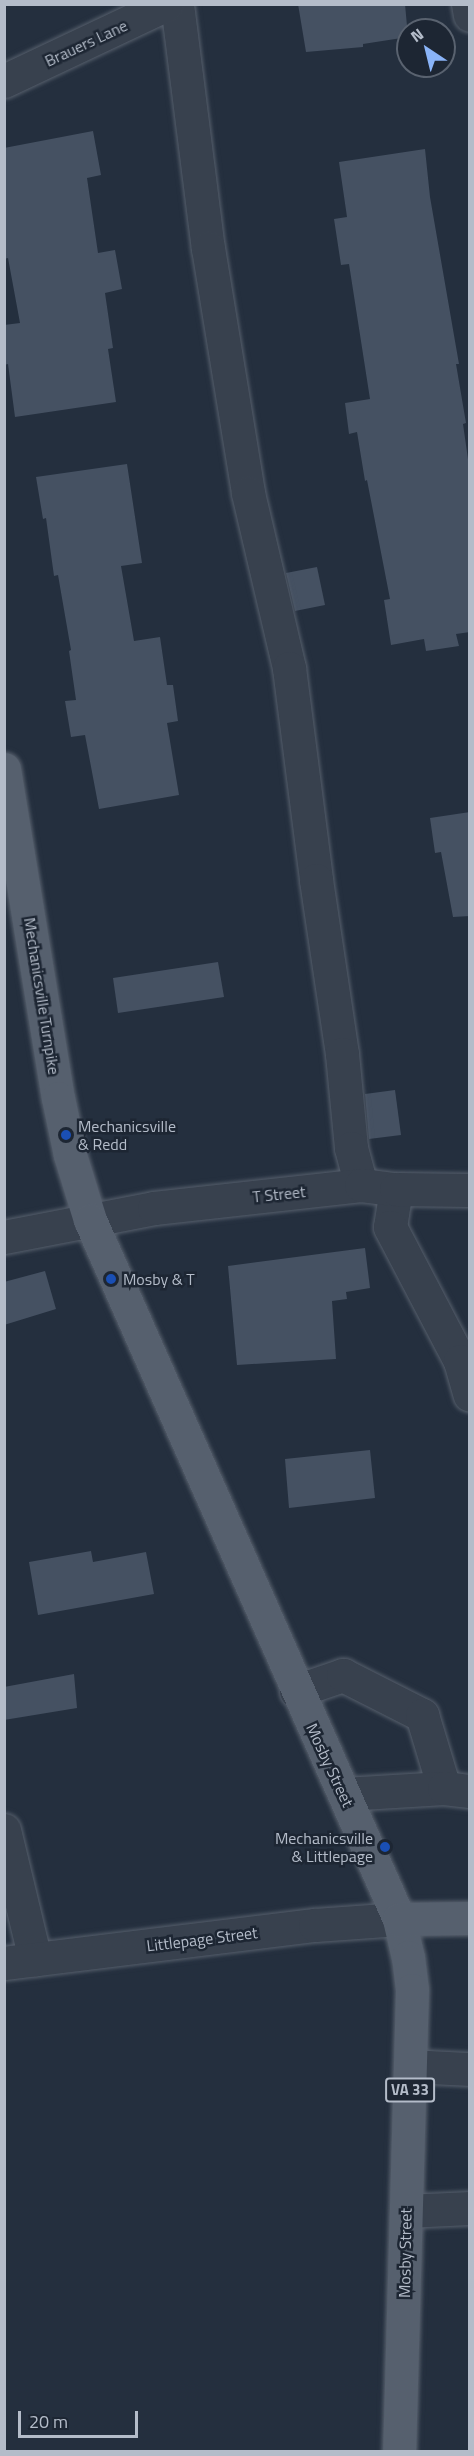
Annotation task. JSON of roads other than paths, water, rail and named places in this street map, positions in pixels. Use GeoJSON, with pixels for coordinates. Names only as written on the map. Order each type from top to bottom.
{"type":"FeatureCollection","features":[{"type":"Feature","properties":{"kind":"main road","name":"Mechanicsville Turnpike"},"geometry":{"type":"LineString","coordinates":[[4,769],[58,1098],[70,1155],[90,1220]]}},
{"type":"Feature","properties":{"kind":"main road","name":"Mosby Street"},"geometry":{"type":"LineString","coordinates":[[90,1220],[296,1691],[399,1919],[412,1989],[399,2451]]}},
{"type":"Feature","properties":{"kind":"main road"},"geometry":{"type":"LineString","coordinates":[[399,1919],[470,1918]]}},
{"type":"Feature","properties":{"kind":"street","name":"Brauers Lane"},"geometry":{"type":"LineString","coordinates":[[4,81],[167,4]]}},
{"type":"Feature","properties":{"kind":"street"},"geometry":{"type":"LineString","coordinates":[[177,4],[208,248],[248,493],[289,668],[316,880],[342,1054],[351,1148],[361,1185]]}},
{"type":"Feature","properties":{"kind":"street"},"geometry":{"type":"LineString","coordinates":[[468,4],[470,15]]}},
{"type":"Feature","properties":{"kind":"street","name":"T Street"},"geometry":{"type":"LineString","coordinates":[[4,1237],[154,1208],[361,1185],[396,1189],[470,1190]]}},
{"type":"Feature","properties":{"kind":"street"},"geometry":{"type":"LineString","coordinates":[[396,1189],[390,1227],[460,1360],[470,1395]]}},
{"type":"Feature","properties":{"kind":"street"},"geometry":{"type":"LineString","coordinates":[[296,1691],[343,1676],[422,1715],[457,1789],[344,1794]]}},
{"type":"Feature","properties":{"kind":"street"},"geometry":{"type":"LineString","coordinates":[[4,1830],[20,1961]]}},
{"type":"Feature","properties":{"kind":"street","name":"Littlepage Street"},"geometry":{"type":"LineString","coordinates":[[20,1961],[315,1925],[399,1919]]}},
{"type":"Feature","properties":{"kind":"street"},"geometry":{"type":"LineString","coordinates":[[410,2066],[470,2069]]}},
{"type":"Feature","properties":{"kind":"street"},"geometry":{"type":"LineString","coordinates":[[406,2211],[470,2208]]}},
{"type":"Feature","properties":{"kind":"place","name":"Mechanicsville & Redd"},"geometry":{"type":"Point","coordinates":[66,1135]}},
{"type":"Feature","properties":{"kind":"place","name":"Mosby & T"},"geometry":{"type":"Point","coordinates":[111,1279]}},
{"type":"Feature","properties":{"kind":"place","name":"Mechanicsville & Littlepage"},"geometry":{"type":"Point","coordinates":[385,1847]}}]}
